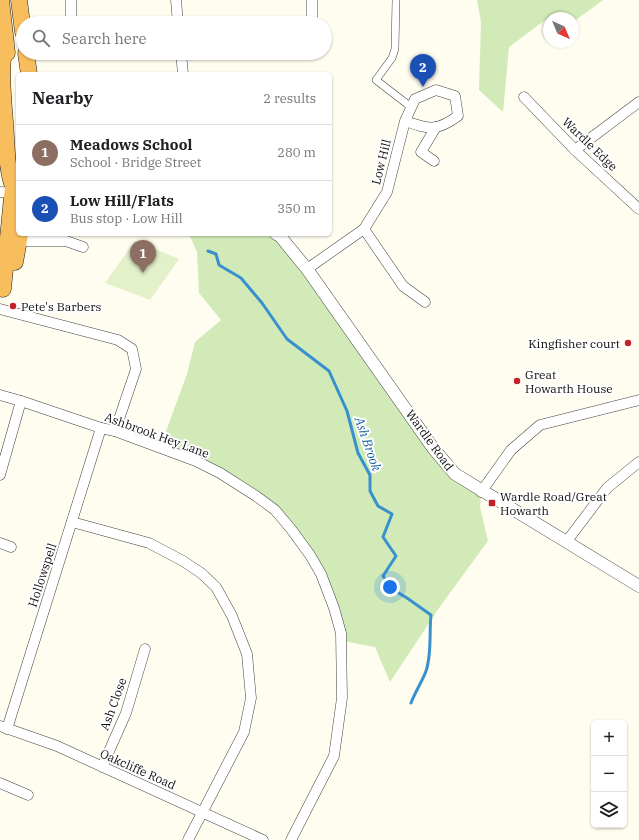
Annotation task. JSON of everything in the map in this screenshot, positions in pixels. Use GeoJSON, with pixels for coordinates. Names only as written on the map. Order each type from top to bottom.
{"type":"FeatureCollection","features":[{"type":"Feature","properties":{"kind":"highway"},"geometry":{"type":"LineString","coordinates":[[0,0],[16,129]]}},
{"type":"Feature","properties":{"kind":"highway"},"geometry":{"type":"LineString","coordinates":[[19,0],[21,16]]}},
{"type":"Feature","properties":{"kind":"highway"},"geometry":{"type":"LineString","coordinates":[[6,42],[2,55],[2,81],[8,171],[11,191]]}},
{"type":"Feature","properties":{"kind":"highway"},"geometry":{"type":"LineString","coordinates":[[27,60],[29,72]]}},
{"type":"Feature","properties":{"kind":"highway"},"geometry":{"type":"LineString","coordinates":[[1,292],[11,191],[16,172]]}},
{"type":"Feature","properties":{"kind":"highway"},"geometry":{"type":"LineString","coordinates":[[1,292],[15,261],[19,237]]}},
{"type":"Feature","properties":{"kind":"street"},"geometry":{"type":"LineString","coordinates":[[71,0],[71,16]]}},
{"type":"Feature","properties":{"kind":"street"},"geometry":{"type":"LineString","coordinates":[[176,0],[177,16]]}},
{"type":"Feature","properties":{"kind":"street"},"geometry":{"type":"LineString","coordinates":[[312,0],[312,16]]}},
{"type":"Feature","properties":{"kind":"street"},"geometry":{"type":"LineString","coordinates":[[396,0],[395,49],[392,58],[376,80],[412,106]]}},
{"type":"Feature","properties":{"kind":"street"},"geometry":{"type":"LineString","coordinates":[[182,60],[183,72]]}},
{"type":"Feature","properties":{"kind":"street","name":"Low Hill"},"geometry":{"type":"LineString","coordinates":[[307,269],[364,228],[387,192],[405,120],[415,99],[436,90],[455,96],[458,116],[444,126],[436,127]]}},
{"type":"Feature","properties":{"kind":"street","name":"Wardle Edge"},"geometry":{"type":"LineString","coordinates":[[524,97],[575,150],[637,204]]}},
{"type":"Feature","properties":{"kind":"street"},"geometry":{"type":"LineString","coordinates":[[575,150],[639,102]]}},
{"type":"Feature","properties":{"kind":"street"},"geometry":{"type":"LineString","coordinates":[[405,120],[426,128],[436,127]]}},
{"type":"Feature","properties":{"kind":"street"},"geometry":{"type":"LineString","coordinates":[[434,161],[421,152],[436,127]]}},
{"type":"Feature","properties":{"kind":"street"},"geometry":{"type":"LineString","coordinates":[[364,228],[403,286],[425,302]]}},
{"type":"Feature","properties":{"kind":"street","name":"Wardle Road"},"geometry":{"type":"LineString","coordinates":[[280,236],[307,269],[443,461],[455,474],[481,492],[567,541],[639,586]]}},
{"type":"Feature","properties":{"kind":"street"},"geometry":{"type":"LineString","coordinates":[[19,237],[66,241],[83,247]]}},
{"type":"Feature","properties":{"kind":"street"},"geometry":{"type":"LineString","coordinates":[[0,309],[118,340],[132,349],[136,369],[115,431]]}},
{"type":"Feature","properties":{"kind":"street","name":"Ashbrook Hey Lane"},"geometry":{"type":"LineString","coordinates":[[0,395],[21,400],[102,428],[115,431],[196,461],[220,473],[275,510],[310,554],[334,608],[341,634],[342,698],[334,756],[290,840]]}},
{"type":"Feature","properties":{"kind":"street"},"geometry":{"type":"LineString","coordinates":[[0,475],[21,400]]}},
{"type":"Feature","properties":{"kind":"street"},"geometry":{"type":"LineString","coordinates":[[481,492],[511,450],[540,425],[639,400]]}},
{"type":"Feature","properties":{"kind":"street","name":"Hollowspell"},"geometry":{"type":"LineString","coordinates":[[3,728],[102,428]]}},
{"type":"Feature","properties":{"kind":"street"},"geometry":{"type":"LineString","coordinates":[[567,541],[607,488],[639,462]]}},
{"type":"Feature","properties":{"kind":"street"},"geometry":{"type":"LineString","coordinates":[[72,522],[149,543],[183,561],[201,573],[216,587],[232,616],[247,654],[251,698],[244,732],[188,840]]}},
{"type":"Feature","properties":{"kind":"street"},"geometry":{"type":"LineString","coordinates":[[0,543],[11,547]]}},
{"type":"Feature","properties":{"kind":"street","name":"Ash Close"},"geometry":{"type":"LineString","coordinates":[[102,767],[126,712],[146,648]]}},
{"type":"Feature","properties":{"kind":"street","name":"Oakcliffe Road"},"geometry":{"type":"LineString","coordinates":[[3,728],[57,746],[263,840]]}},
{"type":"Feature","properties":{"kind":"street"},"geometry":{"type":"LineString","coordinates":[[0,782],[28,795]]}},
{"type":"Feature","properties":{"kind":"green space"},"geometry":{"type":"Polygon","coordinates":[[[477,0],[603,0],[579,18],[579,12],[543,12],[543,22],[509,47],[503,112],[479,90],[481,22],[477,0]]]}},
{"type":"Feature","properties":{"kind":"green space"},"geometry":{"type":"Polygon","coordinates":[[[190,236],[272,236],[278,239],[306,271],[429,450],[481,495],[480,507],[488,541],[441,605],[390,682],[375,647],[343,641],[337,607],[275,508],[161,445],[187,374],[195,342],[221,320],[199,293],[197,252],[190,236]]]}},
{"type":"Feature","properties":{"kind":"green space"},"geometry":{"type":"Polygon","coordinates":[[[135,241],[179,259],[150,300],[105,283],[135,241]]]}},
{"type":"Feature","properties":{"kind":"waterway","name":"Ash Brook"},"geometry":{"type":"LineString","coordinates":[[208,251],[216,254],[219,265],[241,278],[262,303],[287,339],[329,371],[347,411],[358,453],[370,475],[370,491],[378,506],[392,514],[383,537],[396,556],[383,576],[392,589],[431,615],[430,651],[428,664],[411,703]]}},
{"type":"Feature","properties":{"kind":"place","name":"Low Hill/Flats"},"geometry":{"type":"Point","coordinates":[423,87]}},
{"type":"Feature","properties":{"kind":"place","name":"Meadows School"},"geometry":{"type":"Point","coordinates":[143,273]}},
{"type":"Feature","properties":{"kind":"place","name":"Pete's Barbers"},"geometry":{"type":"Point","coordinates":[13,306]}},
{"type":"Feature","properties":{"kind":"place","name":"Kingfisher court"},"geometry":{"type":"Point","coordinates":[628,343]}},
{"type":"Feature","properties":{"kind":"place","name":"Great Howarth House"},"geometry":{"type":"Point","coordinates":[517,381]}},
{"type":"Feature","properties":{"kind":"place","name":"Wardle Road/Great Howarth"},"geometry":{"type":"Point","coordinates":[492,503]}}]}
